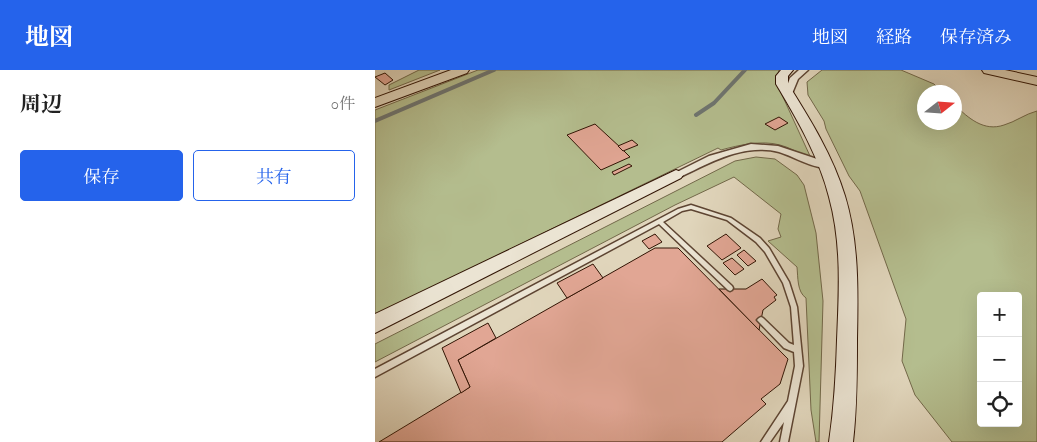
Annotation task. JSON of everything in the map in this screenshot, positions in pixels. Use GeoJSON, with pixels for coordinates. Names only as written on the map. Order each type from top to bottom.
{"type":"FeatureCollection","features":[{"type":"Feature","properties":{"kind":"main road"},"geometry":{"type":"LineString","coordinates":[[375,104],[463,70]]}},
{"type":"Feature","properties":{"kind":"main road"},"geometry":{"type":"LineString","coordinates":[[988,70],[1037,81]]}},
{"type":"Feature","properties":{"kind":"street"},"geometry":{"type":"LineString","coordinates":[[787,70],[782,76],[782,84],[825,165],[837,196],[844,230],[849,286],[846,411],[841,442]]}},
{"type":"Feature","properties":{"kind":"street"},"geometry":{"type":"LineString","coordinates":[[788,94],[794,78],[804,70]]}},
{"type":"Feature","properties":{"kind":"street"},"geometry":{"type":"LineString","coordinates":[[375,324],[676,175],[732,150],[750,146],[764,146],[792,153],[812,164],[825,165]]}},
{"type":"Feature","properties":{"kind":"lane"},"geometry":{"type":"LineString","coordinates":[[375,373],[680,210],[691,207],[729,219],[758,240],[772,258],[786,282],[794,307],[799,366],[784,442]]}},
{"type":"Feature","properties":{"kind":"lane"},"geometry":{"type":"LineString","coordinates":[[659,222],[730,288]]}},
{"type":"Feature","properties":{"kind":"lane"},"geometry":{"type":"LineString","coordinates":[[761,320],[787,346],[797,349]]}},
{"type":"Feature","properties":{"kind":"lane"},"geometry":{"type":"LineString","coordinates":[[765,442],[793,402]]}},
{"type":"Feature","properties":{"kind":"green space"},"geometry":{"type":"Polygon","coordinates":[[[419,70],[440,70],[389,90],[389,85],[419,70]]]}},
{"type":"Feature","properties":{"kind":"green space"},"geometry":{"type":"Polygon","coordinates":[[[478,70],[779,70],[777,84],[810,156],[787,147],[766,143],[735,146],[721,150],[718,148],[375,315],[375,110],[478,70]]]}},
{"type":"Feature","properties":{"kind":"green space"},"geometry":{"type":"Polygon","coordinates":[[[822,70],[901,70],[935,85],[917,85],[917,130],[962,130],[962,112],[983,125],[997,127],[1037,111],[1037,442],[952,442],[915,395],[902,361],[906,319],[860,191],[849,176],[824,121],[808,95],[807,82],[822,70]]]}},
{"type":"Feature","properties":{"kind":"green space"},"geometry":{"type":"Polygon","coordinates":[[[756,157],[775,159],[797,175],[804,185],[816,233],[823,301],[819,442],[816,442],[811,410],[806,298],[799,288],[797,267],[768,241],[781,237],[778,229],[781,214],[734,177],[675,205],[375,362],[375,344],[735,161],[756,157]]]}},
{"type":"Feature","properties":{"kind":"building"},"geometry":{"type":"Polygon","coordinates":[[[385,73],[393,80],[385,85],[375,77],[385,73]]]}},
{"type":"Feature","properties":{"kind":"building"},"geometry":{"type":"Polygon","coordinates":[[[779,117],[788,123],[775,130],[765,124],[779,117]]]}},
{"type":"Feature","properties":{"kind":"building"},"geometry":{"type":"Polygon","coordinates":[[[595,124],[630,157],[601,170],[567,135],[595,124]]]}},
{"type":"Feature","properties":{"kind":"building"},"geometry":{"type":"Polygon","coordinates":[[[632,140],[638,145],[623,151],[618,146],[632,140]]]}},
{"type":"Feature","properties":{"kind":"building"},"geometry":{"type":"Polygon","coordinates":[[[629,164],[632,166],[614,175],[612,172],[629,164]]]}},
{"type":"Feature","properties":{"kind":"building"},"geometry":{"type":"Polygon","coordinates":[[[655,234],[662,242],[649,249],[642,241],[655,234]]]}},
{"type":"Feature","properties":{"kind":"building"},"geometry":{"type":"Polygon","coordinates":[[[726,234],[741,248],[722,260],[707,246],[726,234]]]}},
{"type":"Feature","properties":{"kind":"building"},"geometry":{"type":"Polygon","coordinates":[[[655,248],[678,248],[788,359],[780,384],[761,399],[766,404],[722,442],[379,442],[470,387],[458,360],[655,248]]]}},
{"type":"Feature","properties":{"kind":"building"},"geometry":{"type":"Polygon","coordinates":[[[744,250],[756,261],[748,266],[737,255],[744,250]]]}},
{"type":"Feature","properties":{"kind":"building"},"geometry":{"type":"Polygon","coordinates":[[[732,258],[744,269],[735,275],[723,263],[732,258]]]}},
{"type":"Feature","properties":{"kind":"building"},"geometry":{"type":"Polygon","coordinates":[[[593,264],[603,278],[567,298],[557,283],[593,264]]]}},
{"type":"Feature","properties":{"kind":"building"},"geometry":{"type":"Polygon","coordinates":[[[762,279],[777,295],[774,297],[776,300],[763,310],[759,330],[719,289],[746,289],[762,279]]]}},
{"type":"Feature","properties":{"kind":"building"},"geometry":{"type":"Polygon","coordinates":[[[488,323],[496,338],[458,360],[470,387],[461,393],[442,348],[488,323]]]}},
{"type":"Feature","properties":{"kind":"waterway"},"geometry":{"type":"LineString","coordinates":[[375,121],[494,70]]}},
{"type":"Feature","properties":{"kind":"waterway"},"geometry":{"type":"LineString","coordinates":[[696,115],[714,103],[745,70]]}}]}
